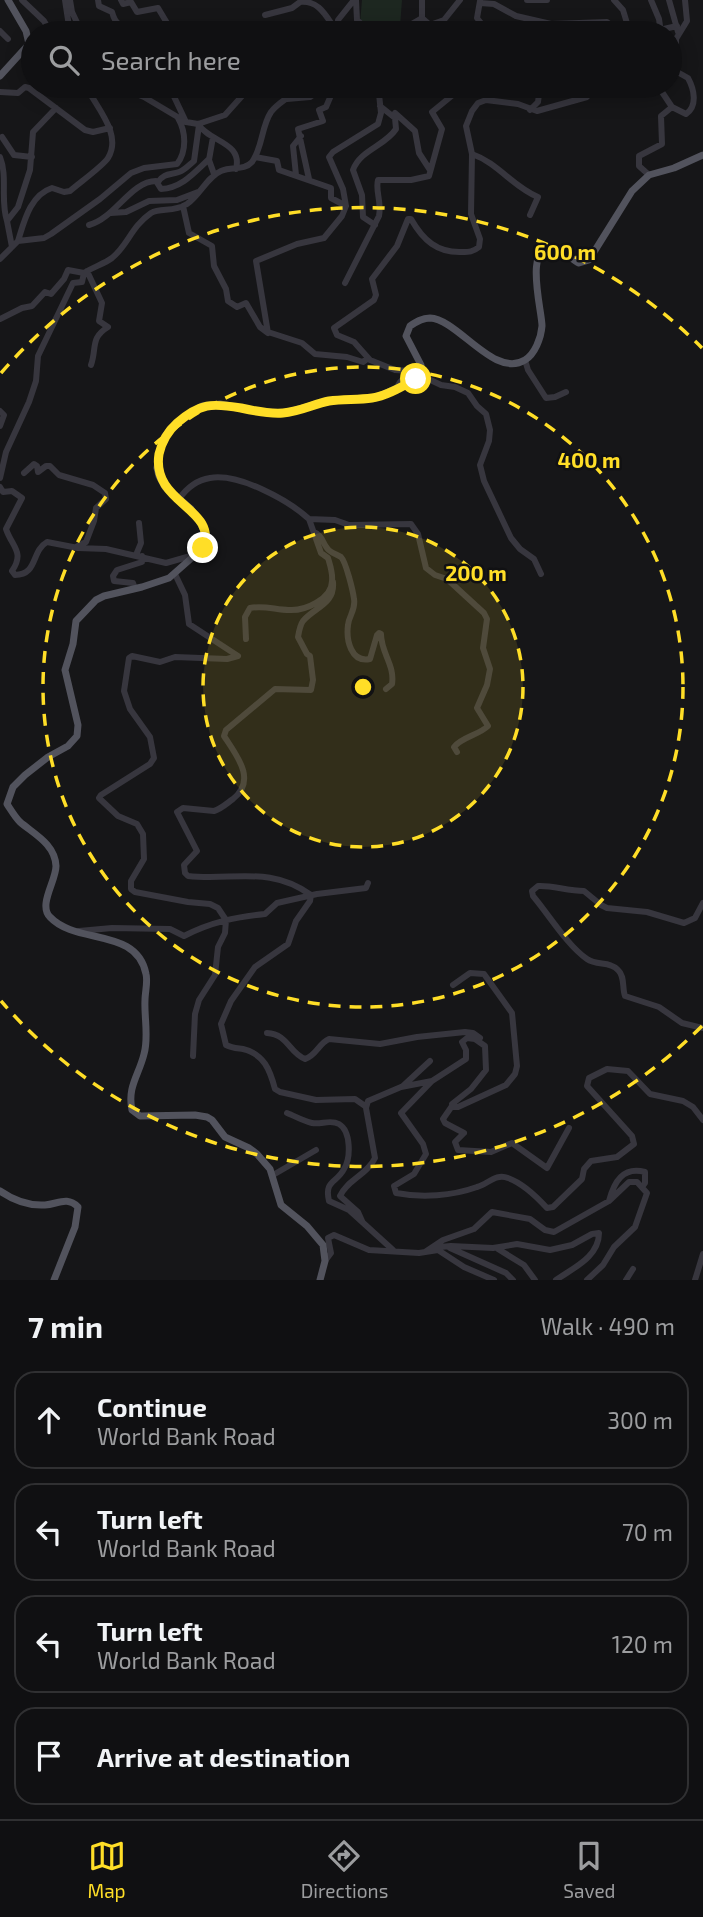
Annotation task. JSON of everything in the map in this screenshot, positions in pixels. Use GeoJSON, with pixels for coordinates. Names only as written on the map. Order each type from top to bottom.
{"type":"FeatureCollection","features":[{"type":"Feature","properties":{"kind":"main road"},"geometry":{"type":"LineString","coordinates":[[8,0],[21,22]]}},
{"type":"Feature","properties":{"kind":"main road"},"geometry":{"type":"LineString","coordinates":[[0,76],[21,53]]}},
{"type":"Feature","properties":{"kind":"main road"},"geometry":{"type":"LineString","coordinates":[[320,1280],[326,1261],[323,1245],[281,1205],[273,1175],[249,1148],[231,1141],[207,1117],[140,1116],[132,1110],[130,1090],[145,1047],[147,975],[143,964],[133,948],[51,919],[47,912],[47,899],[56,866],[54,860],[36,832],[20,821],[7,804],[13,787],[48,757],[68,746],[77,736],[78,725],[65,670],[76,621],[96,600],[162,581],[175,574],[196,556],[206,542],[205,531],[191,509],[165,487],[159,476],[157,468],[161,445],[171,428],[202,406],[220,404],[267,413],[284,413],[327,401],[375,398],[396,389],[420,375],[421,365],[406,336],[410,326],[425,319],[438,320],[502,361],[516,363],[525,360],[538,342],[542,327],[538,294],[538,255],[549,248],[561,251],[579,263],[589,260],[632,191],[649,176],[703,155]]}},
{"type":"Feature","properties":{"kind":"main road"},"geometry":{"type":"LineString","coordinates":[[0,1191],[13,1200],[45,1205],[64,1200],[73,1202],[78,1207],[75,1227],[54,1280]]}},
{"type":"Feature","properties":{"kind":"street"},"geometry":{"type":"LineString","coordinates":[[22,0],[43,21]]}},
{"type":"Feature","properties":{"kind":"street"},"geometry":{"type":"LineString","coordinates":[[65,0],[68,21]]}},
{"type":"Feature","properties":{"kind":"street"},"geometry":{"type":"LineString","coordinates":[[70,0],[76,21]]}},
{"type":"Feature","properties":{"kind":"street"},"geometry":{"type":"LineString","coordinates":[[98,0],[99,6],[112,12],[115,21]]}},
{"type":"Feature","properties":{"kind":"street"},"geometry":{"type":"LineString","coordinates":[[121,0],[123,4],[131,2],[137,12],[158,8],[166,21]]}},
{"type":"Feature","properties":{"kind":"street"},"geometry":{"type":"LineString","coordinates":[[338,21],[355,0]]}},
{"type":"Feature","properties":{"kind":"street"},"geometry":{"type":"LineString","coordinates":[[355,0],[358,21]]}},
{"type":"Feature","properties":{"kind":"street"},"geometry":{"type":"LineString","coordinates":[[422,0],[422,18],[425,21]]}},
{"type":"Feature","properties":{"kind":"street"},"geometry":{"type":"LineString","coordinates":[[441,21],[460,0]]}},
{"type":"Feature","properties":{"kind":"street"},"geometry":{"type":"LineString","coordinates":[[527,0],[547,0]]}},
{"type":"Feature","properties":{"kind":"street"},"geometry":{"type":"LineString","coordinates":[[614,0],[623,10],[626,21]]}},
{"type":"Feature","properties":{"kind":"street"},"geometry":{"type":"LineString","coordinates":[[652,0],[659,21]]}},
{"type":"Feature","properties":{"kind":"street"},"geometry":{"type":"LineString","coordinates":[[669,0],[676,21]]}},
{"type":"Feature","properties":{"kind":"street"},"geometry":{"type":"LineString","coordinates":[[682,25],[687,21],[685,0]]}},
{"type":"Feature","properties":{"kind":"street"},"geometry":{"type":"LineString","coordinates":[[479,21],[477,18],[480,1],[494,4],[516,16],[538,21]]}},
{"type":"Feature","properties":{"kind":"street"},"geometry":{"type":"LineString","coordinates":[[265,15],[292,8],[300,2],[311,2],[321,8],[330,21]]}},
{"type":"Feature","properties":{"kind":"street"},"geometry":{"type":"LineString","coordinates":[[417,21],[422,18]]}},
{"type":"Feature","properties":{"kind":"street"},"geometry":{"type":"LineString","coordinates":[[0,31],[8,39]]}},
{"type":"Feature","properties":{"kind":"street"},"geometry":{"type":"LineString","coordinates":[[666,98],[680,113],[688,113],[693,106],[694,95],[688,77],[682,75]]}},
{"type":"Feature","properties":{"kind":"street"},"geometry":{"type":"LineString","coordinates":[[0,92],[18,93],[21,90]]}},
{"type":"Feature","properties":{"kind":"street"},"geometry":{"type":"LineString","coordinates":[[42,98],[85,130],[93,132],[110,128]]}},
{"type":"Feature","properties":{"kind":"street"},"geometry":{"type":"LineString","coordinates":[[0,258],[18,241],[27,214],[39,195],[52,188],[70,191],[108,159],[110,128],[93,98]]}},
{"type":"Feature","properties":{"kind":"street"},"geometry":{"type":"LineString","coordinates":[[146,98],[178,118],[199,125],[225,115],[241,98]]}},
{"type":"Feature","properties":{"kind":"street"},"geometry":{"type":"LineString","coordinates":[[175,98],[186,122]]}},
{"type":"Feature","properties":{"kind":"street"},"geometry":{"type":"LineString","coordinates":[[0,319],[22,308],[33,306],[45,292],[51,294],[68,271],[86,272],[112,258],[135,225],[158,210],[174,210],[183,206],[200,192],[214,174],[247,166],[255,157],[267,119],[275,107],[287,99],[298,98]]}},
{"type":"Feature","properties":{"kind":"street"},"geometry":{"type":"LineString","coordinates":[[309,179],[299,128],[323,120],[319,110],[326,107],[330,98]]}},
{"type":"Feature","properties":{"kind":"street"},"geometry":{"type":"LineString","coordinates":[[268,332],[256,261],[296,244],[325,237],[346,206],[342,182],[329,157],[375,127],[380,120],[379,98]]}},
{"type":"Feature","properties":{"kind":"street"},"geometry":{"type":"LineString","coordinates":[[345,283],[375,225],[381,205],[376,188],[378,180],[411,180],[429,176],[442,129],[432,112],[449,98]]}},
{"type":"Feature","properties":{"kind":"street"},"geometry":{"type":"LineString","coordinates":[[530,110],[538,98]]}},
{"type":"Feature","properties":{"kind":"street"},"geometry":{"type":"LineString","coordinates":[[396,389],[411,371],[395,370],[367,359],[354,342],[335,334],[334,328],[374,300],[376,295],[372,279],[397,246],[407,220],[411,219],[423,237],[439,250],[469,252],[478,247],[480,239],[471,214],[472,153],[466,123],[481,101],[514,103],[537,111],[583,98]]}},
{"type":"Feature","properties":{"kind":"street"},"geometry":{"type":"LineString","coordinates":[[380,106],[396,114],[415,131],[419,153],[430,170]]}},
{"type":"Feature","properties":{"kind":"street"},"geometry":{"type":"LineString","coordinates":[[649,176],[639,166],[640,155],[662,144],[660,118],[672,107]]}},
{"type":"Feature","properties":{"kind":"street"},"geometry":{"type":"LineString","coordinates":[[7,221],[18,207],[32,157],[33,132],[56,108]]}},
{"type":"Feature","properties":{"kind":"street"},"geometry":{"type":"LineString","coordinates":[[375,225],[363,217],[362,195],[354,166],[363,156],[394,134],[397,121],[390,112]]}},
{"type":"Feature","properties":{"kind":"street"},"geometry":{"type":"LineString","coordinates":[[18,241],[44,238],[100,199],[131,173],[144,168],[176,165],[182,157],[184,145],[183,127],[178,118]]}},
{"type":"Feature","properties":{"kind":"street"},"geometry":{"type":"LineString","coordinates":[[199,125],[205,133],[221,140],[236,155],[236,169]]}},
{"type":"Feature","properties":{"kind":"street"},"geometry":{"type":"LineString","coordinates":[[158,182],[167,174],[181,172],[194,161],[199,125]]}},
{"type":"Feature","properties":{"kind":"street"},"geometry":{"type":"LineString","coordinates":[[296,175],[293,146],[301,136]]}},
{"type":"Feature","properties":{"kind":"street"},"geometry":{"type":"LineString","coordinates":[[2,137],[14,155],[32,157]]}},
{"type":"Feature","properties":{"kind":"street"},"geometry":{"type":"LineString","coordinates":[[213,137],[209,159],[214,174]]}},
{"type":"Feature","properties":{"kind":"street"},"geometry":{"type":"LineString","coordinates":[[472,153],[495,166],[538,198],[530,215]]}},
{"type":"Feature","properties":{"kind":"street"},"geometry":{"type":"LineString","coordinates":[[0,157],[0,204],[7,221],[12,247]]}},
{"type":"Feature","properties":{"kind":"street"},"geometry":{"type":"LineString","coordinates":[[255,157],[277,161],[279,170],[331,188],[330,198],[346,206]]}},
{"type":"Feature","properties":{"kind":"street"},"geometry":{"type":"LineString","coordinates":[[89,225],[109,215],[145,183],[152,180],[158,182],[161,189],[174,187],[209,159]]}},
{"type":"Feature","properties":{"kind":"street"},"geometry":{"type":"LineString","coordinates":[[109,215],[126,212],[149,201],[174,201],[200,192]]}},
{"type":"Feature","properties":{"kind":"street"},"geometry":{"type":"LineString","coordinates":[[183,206],[189,233],[212,246],[214,266],[226,289],[228,302],[237,307],[246,303],[265,333],[302,343],[315,354],[347,357],[363,362],[367,359]]}},
{"type":"Feature","properties":{"kind":"street"},"geometry":{"type":"LineString","coordinates":[[86,272],[102,303],[99,321],[108,327],[95,340],[91,365]]}},
{"type":"Feature","properties":{"kind":"street"},"geometry":{"type":"LineString","coordinates":[[0,478],[13,435],[29,402],[37,377],[38,356],[73,283],[82,282],[86,272]]}},
{"type":"Feature","properties":{"kind":"street"},"geometry":{"type":"LineString","coordinates":[[525,360],[528,370],[547,398],[566,392]]}},
{"type":"Feature","properties":{"kind":"street"},"geometry":{"type":"LineString","coordinates":[[420,375],[468,393],[486,414],[490,435],[480,465],[484,481],[511,538],[534,559],[541,575]]}},
{"type":"Feature","properties":{"kind":"street"},"geometry":{"type":"LineString","coordinates":[[0,411],[4,415],[0,427],[13,435]]}},
{"type":"Feature","properties":{"kind":"street"},"geometry":{"type":"LineString","coordinates":[[24,473],[34,464],[38,472],[50,466],[59,475],[93,485],[105,493],[106,499],[96,508],[86,542],[75,547]]}},
{"type":"Feature","properties":{"kind":"street"},"geometry":{"type":"LineString","coordinates":[[178,499],[201,481],[216,478],[261,488],[294,505],[309,519],[321,553],[328,558],[333,589],[330,597],[322,607],[304,620],[298,637],[310,656],[313,680],[311,690],[275,690],[226,730],[224,736],[239,761],[245,782],[240,794],[219,809],[206,811],[183,808],[177,812],[197,851],[184,865],[188,876],[258,874],[272,877],[311,895]]}},
{"type":"Feature","properties":{"kind":"street"},"geometry":{"type":"LineString","coordinates":[[0,487],[4,492],[12,492],[22,498],[6,529],[18,553],[13,574],[23,575],[30,570],[44,542],[106,549],[169,563],[196,556]]}},
{"type":"Feature","properties":{"kind":"street"},"geometry":{"type":"LineString","coordinates":[[309,519],[335,520],[349,525],[409,523],[418,534],[426,568],[447,579],[486,615],[483,642],[491,669],[477,708],[488,726],[468,740],[458,742],[454,747],[457,752]]}},
{"type":"Feature","properties":{"kind":"street"},"geometry":{"type":"LineString","coordinates":[[135,589],[133,583],[114,581],[113,576],[117,570],[142,562],[139,555],[139,523]]}},
{"type":"Feature","properties":{"kind":"street"},"geometry":{"type":"LineString","coordinates":[[314,532],[321,536],[327,548],[342,558],[352,587],[354,609],[348,625],[349,646],[353,654],[365,660],[370,659],[376,636],[381,634],[382,649],[391,664],[393,674],[393,684],[386,688]]}},
{"type":"Feature","properties":{"kind":"street"},"geometry":{"type":"LineString","coordinates":[[175,574],[185,595],[189,624],[238,656],[227,659],[175,657],[160,662],[132,656],[129,658],[124,691],[130,709],[150,737],[155,758],[99,798],[118,816],[137,824],[143,834],[144,859],[131,881],[131,888],[135,892],[210,904],[218,908],[226,920],[225,933],[218,947],[215,975],[199,1000],[195,1014],[193,1056]]}},
{"type":"Feature","properties":{"kind":"street"},"geometry":{"type":"LineString","coordinates":[[246,639],[246,614],[250,608],[261,606],[288,611],[299,609],[317,603],[330,590],[332,582]]}},
{"type":"Feature","properties":{"kind":"street"},"geometry":{"type":"LineString","coordinates":[[79,931],[112,928],[170,929],[183,936],[211,924],[265,914],[277,903],[311,895],[366,888],[368,883]]}},
{"type":"Feature","properties":{"kind":"street"},"geometry":{"type":"LineString","coordinates":[[703,903],[695,918],[684,923],[647,912],[607,908],[584,891],[568,892],[542,885],[532,891],[533,896],[579,952],[593,963],[611,965],[618,970],[623,978],[625,996],[659,1007],[682,1023],[703,1028]]}},
{"type":"Feature","properties":{"kind":"street"},"geometry":{"type":"LineString","coordinates":[[311,895],[310,901],[296,921],[288,944],[255,967],[231,1001],[221,1024],[228,1046],[247,1050],[264,1061],[275,1089],[279,1092],[316,1100],[355,1099],[365,1106],[374,1158],[368,1169],[347,1186],[340,1196],[354,1208],[362,1221]]}},
{"type":"Feature","properties":{"kind":"street"},"geometry":{"type":"LineString","coordinates":[[452,1106],[458,1107],[500,1089],[510,1081],[517,1066],[512,1013],[486,976],[470,973],[453,985]]}},
{"type":"Feature","properties":{"kind":"street"},"geometry":{"type":"LineString","coordinates":[[267,1033],[284,1038],[300,1057],[305,1059],[314,1054],[324,1041],[329,1040],[380,1044],[416,1037],[473,1033],[486,1049],[486,1070],[443,1119],[445,1123],[464,1133],[455,1142],[458,1150],[491,1152],[512,1143],[547,1168],[569,1128]]}},
{"type":"Feature","properties":{"kind":"street"},"geometry":{"type":"LineString","coordinates":[[483,1043],[464,1038],[462,1042],[466,1059],[432,1081],[401,1113],[423,1144],[426,1154],[414,1174],[394,1186],[396,1193],[431,1196],[468,1190],[495,1178],[506,1177],[538,1198],[547,1208],[553,1208],[582,1179],[584,1169],[591,1161],[619,1156],[634,1144],[632,1136],[587,1086],[589,1078],[607,1069],[628,1071],[650,1094],[684,1101],[693,1107],[703,1120]]}},
{"type":"Feature","properties":{"kind":"street"},"geometry":{"type":"LineString","coordinates":[[401,1087],[430,1062]]}},
{"type":"Feature","properties":{"kind":"street"},"geometry":{"type":"LineString","coordinates":[[365,1106],[370,1100],[401,1087],[432,1081]]}},
{"type":"Feature","properties":{"kind":"street"},"geometry":{"type":"LineString","coordinates":[[287,1113],[312,1123],[334,1122],[342,1126],[348,1139],[346,1164],[344,1170],[330,1184],[328,1198],[332,1203],[349,1210],[393,1250]]}},
{"type":"Feature","properties":{"kind":"street"},"geometry":{"type":"LineString","coordinates":[[273,1175],[316,1150]]}},
{"type":"Feature","properties":{"kind":"street"},"geometry":{"type":"LineString","coordinates":[[608,1201],[618,1178],[631,1172],[645,1172],[645,1183],[642,1187]]}},
{"type":"Feature","properties":{"kind":"street"},"geometry":{"type":"LineString","coordinates":[[428,1250],[448,1238],[474,1229],[492,1212],[526,1217],[534,1220],[544,1230],[554,1232],[608,1201],[629,1182],[634,1181],[647,1192],[635,1227],[614,1247],[603,1265],[587,1280]]}},
{"type":"Feature","properties":{"kind":"street"},"geometry":{"type":"LineString","coordinates":[[326,1261],[331,1253],[328,1238],[331,1235],[369,1250],[414,1253],[440,1247],[496,1248],[517,1244],[542,1250],[555,1249],[599,1233],[599,1240],[591,1255],[556,1280]]}},
{"type":"Feature","properties":{"kind":"street"},"geometry":{"type":"LineString","coordinates":[[440,1247],[460,1251],[506,1273],[513,1280]]}},
{"type":"Feature","properties":{"kind":"street"},"geometry":{"type":"LineString","coordinates":[[496,1248],[524,1265],[535,1280]]}},
{"type":"Feature","properties":{"kind":"street"},"geometry":{"type":"LineString","coordinates":[[428,1250],[438,1250],[464,1267],[494,1280]]}},
{"type":"Feature","properties":{"kind":"street"},"geometry":{"type":"LineString","coordinates":[[695,1280],[703,1254]]}},
{"type":"Feature","properties":{"kind":"street"},"geometry":{"type":"LineString","coordinates":[[626,1280],[633,1269]]}},
{"type":"Feature","properties":{"kind":"shaded area"},"geometry":{"type":"Polygon","coordinates":[[[362,0],[402,0],[400,21],[360,21],[362,0]]]}},
{"type":"Feature","properties":{"kind":"route"},"geometry":{"type":"LineString","coordinates":[[203,548],[206,536],[201,524],[191,509],[165,487],[157,468],[165,436],[183,417],[202,406],[214,404],[267,413],[284,413],[327,401],[375,398],[416,379]]}}]}
